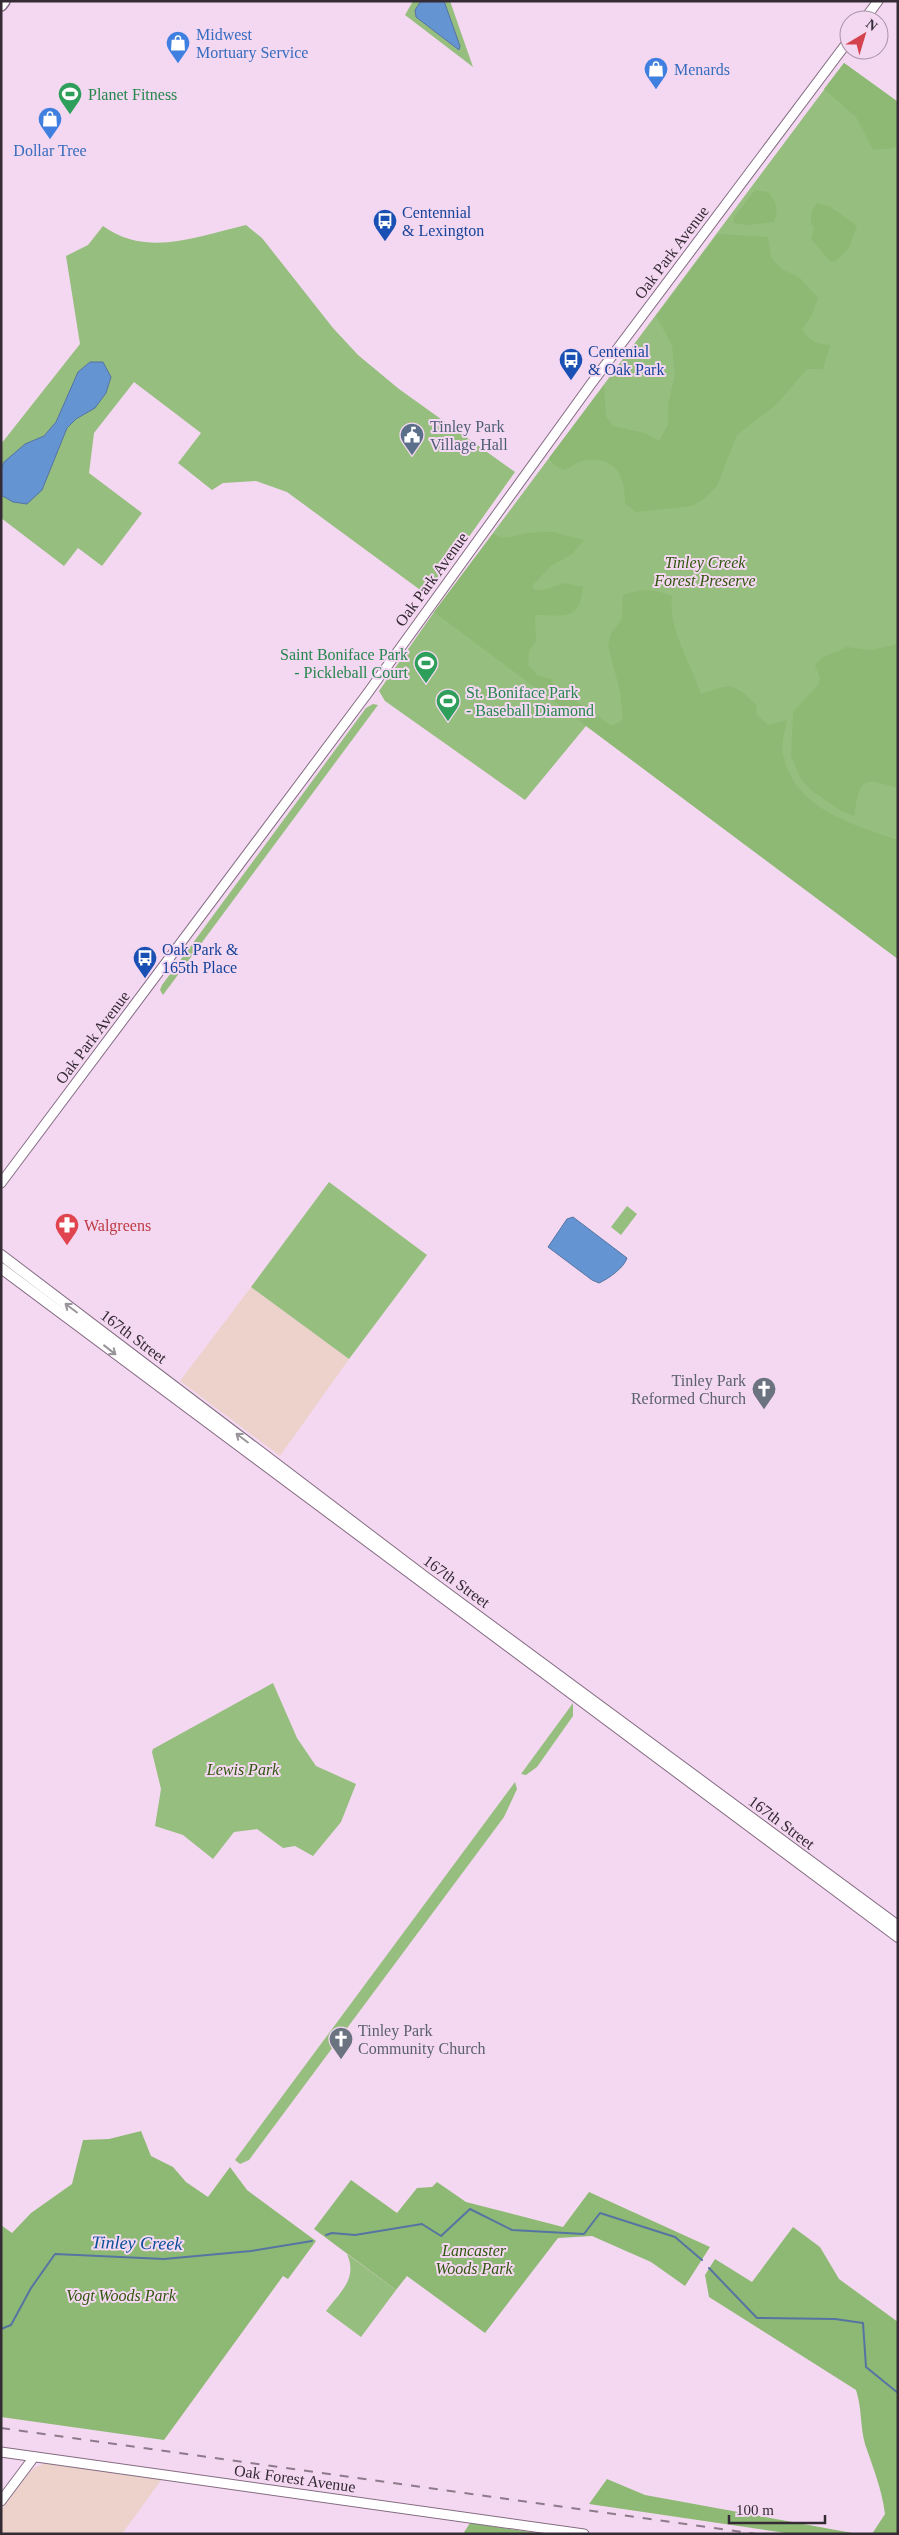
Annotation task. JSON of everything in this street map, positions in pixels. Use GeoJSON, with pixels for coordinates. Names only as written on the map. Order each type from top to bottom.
{"type":"FeatureCollection","features":[{"type":"Feature","properties":{"kind":"main road"},"geometry":{"type":"LineString","coordinates":[[1,5],[4,1]]}},
{"type":"Feature","properties":{"kind":"main road","name":"167th Street"},"geometry":{"type":"LineString","coordinates":[[1,1255],[431,1581],[898,1926]]}},
{"type":"Feature","properties":{"kind":"main road","name":"167th Street"},"geometry":{"type":"LineString","coordinates":[[1,1268],[898,1937]]}},
{"type":"Feature","properties":{"kind":"street","name":"Oak Park Avenue"},"geometry":{"type":"LineString","coordinates":[[1,1183],[367,694],[590,384],[839,53]]}},
{"type":"Feature","properties":{"kind":"street","name":"Oak Forest Avenue"},"geometry":{"type":"LineString","coordinates":[[1,2452],[584,2534]]}},
{"type":"Feature","properties":{"kind":"street"},"geometry":{"type":"LineString","coordinates":[[1,2501],[34,2457]]}},
{"type":"Feature","properties":{"kind":"shaded area"},"geometry":{"type":"Polygon","coordinates":[[[251,1287],[349,1359],[280,1456],[180,1381],[251,1287]]]}},
{"type":"Feature","properties":{"kind":"shaded area"},"geometry":{"type":"Polygon","coordinates":[[[45,2463],[162,2479],[122,2534],[1,2534],[1,2510],[28,2474],[34,2468],[45,2463]]]}},
{"type":"Feature","properties":{"kind":"green space"},"geometry":{"type":"Polygon","coordinates":[[[413,1],[450,1],[473,67],[405,15],[413,1]]]}},
{"type":"Feature","properties":{"kind":"green space","name":"Tinley Creek Forest Preserve"},"geometry":{"type":"Polygon","coordinates":[[[844,63],[898,102],[898,959],[586,726],[525,800],[385,701],[379,691],[434,612],[844,63]]]}},
{"type":"Feature","properties":{"kind":"green space"},"geometry":{"type":"Polygon","coordinates":[[[844,63],[898,102],[898,145],[894,148],[873,150],[856,117],[824,89],[844,63]]]}},
{"type":"Feature","properties":{"kind":"green space"},"geometry":{"type":"Polygon","coordinates":[[[755,190],[768,192],[773,199],[776,206],[774,222],[748,225],[733,223],[735,216],[755,190]]]}},
{"type":"Feature","properties":{"kind":"green space"},"geometry":{"type":"Polygon","coordinates":[[[817,203],[829,206],[857,226],[849,248],[835,262],[830,261],[811,239],[814,228],[811,215],[817,203]]]}},
{"type":"Feature","properties":{"kind":"green space"},"geometry":{"type":"Polygon","coordinates":[[[246,225],[262,238],[333,328],[358,355],[399,389],[515,472],[431,590],[423,592],[287,492],[256,481],[223,483],[212,490],[178,463],[201,433],[134,382],[94,433],[89,473],[142,513],[102,566],[78,548],[64,566],[1,518],[1,444],[80,344],[66,256],[88,245],[103,226],[120,236],[137,241],[155,243],[192,239],[246,225]]]}},
{"type":"Feature","properties":{"kind":"green space"},"geometry":{"type":"Polygon","coordinates":[[[718,234],[768,237],[771,257],[781,269],[799,277],[818,298],[811,317],[802,329],[813,341],[830,345],[823,369],[807,369],[777,404],[737,435],[717,486],[705,498],[692,506],[636,512],[625,503],[621,477],[612,465],[597,460],[586,460],[564,470],[553,464],[549,458],[604,386],[606,416],[613,426],[644,433],[659,441],[668,425],[668,405],[675,374],[672,345],[656,316],[718,234]]]}},
{"type":"Feature","properties":{"kind":"green space"},"geometry":{"type":"Polygon","coordinates":[[[553,532],[584,540],[572,554],[551,566],[532,586],[535,590],[544,590],[564,583],[583,587],[581,599],[578,607],[568,614],[535,615],[536,641],[529,651],[528,665],[538,676],[552,679],[553,685],[612,726],[623,720],[620,691],[608,646],[611,633],[622,619],[623,595],[648,591],[672,596],[673,621],[701,694],[720,688],[731,687],[742,692],[757,705],[756,714],[768,725],[787,720],[783,741],[783,754],[789,773],[799,788],[827,812],[862,828],[898,840],[898,959],[434,612],[493,534],[511,537],[528,533],[553,532]]]}},
{"type":"Feature","properties":{"kind":"green space"},"geometry":{"type":"Polygon","coordinates":[[[898,644],[898,788],[876,782],[864,784],[858,794],[854,816],[840,810],[812,791],[802,781],[791,756],[793,712],[818,685],[820,677],[815,666],[825,656],[846,647],[872,650],[898,644]]]}},
{"type":"Feature","properties":{"kind":"green space"},"geometry":{"type":"Polygon","coordinates":[[[373,704],[378,705],[163,995],[160,990],[162,985],[366,708],[373,704]]]}},
{"type":"Feature","properties":{"kind":"green space"},"geometry":{"type":"Polygon","coordinates":[[[329,1182],[427,1255],[349,1359],[251,1287],[329,1182]]]}},
{"type":"Feature","properties":{"kind":"green space"},"geometry":{"type":"Polygon","coordinates":[[[627,1206],[637,1214],[621,1235],[611,1227],[627,1206]]]}},
{"type":"Feature","properties":{"kind":"green space","name":"Lewis Park"},"geometry":{"type":"Polygon","coordinates":[[[273,1683],[297,1738],[316,1766],[356,1784],[341,1822],[313,1856],[295,1846],[283,1848],[257,1829],[234,1832],[213,1859],[183,1835],[155,1826],[161,1789],[152,1752],[153,1749],[273,1683]]]}},
{"type":"Feature","properties":{"kind":"green space"},"geometry":{"type":"Polygon","coordinates":[[[573,1703],[573,1716],[537,1767],[526,1775],[521,1774],[573,1703]]]}},
{"type":"Feature","properties":{"kind":"green space"},"geometry":{"type":"Polygon","coordinates":[[[515,1782],[517,1789],[504,1817],[249,2160],[240,2164],[235,2160],[515,1782]]]}},
{"type":"Feature","properties":{"kind":"green space","name":"Vogt Woods Park"},"geometry":{"type":"Polygon","coordinates":[[[141,2131],[151,2156],[173,2167],[186,2182],[208,2197],[230,2167],[247,2190],[316,2241],[288,2279],[283,2276],[164,2440],[1,2417],[1,2225],[12,2233],[31,2213],[72,2184],[83,2140],[109,2139],[141,2131]]]}},
{"type":"Feature","properties":{"kind":"green space","name":"Lancaster Woods Park"},"geometry":{"type":"Polygon","coordinates":[[[351,2180],[397,2213],[417,2188],[432,2187],[437,2182],[466,2202],[563,2227],[589,2192],[710,2247],[685,2286],[651,2262],[592,2236],[558,2238],[485,2333],[407,2276],[396,2290],[314,2229],[351,2180]]]}},
{"type":"Feature","properties":{"kind":"green space"},"geometry":{"type":"Polygon","coordinates":[[[793,2227],[820,2247],[839,2279],[898,2322],[898,2534],[872,2534],[885,2514],[884,2505],[865,2444],[856,2390],[709,2297],[705,2275],[715,2259],[752,2282],[793,2227]]]}},
{"type":"Feature","properties":{"kind":"green space"},"geometry":{"type":"Polygon","coordinates":[[[347,2254],[396,2290],[361,2337],[326,2311],[342,2291],[349,2278],[350,2263],[347,2254]]]}},
{"type":"Feature","properties":{"kind":"green space"},"geometry":{"type":"Polygon","coordinates":[[[607,2479],[645,2495],[858,2534],[792,2534],[589,2504],[607,2479]]]}},
{"type":"Feature","properties":{"kind":"green space"},"geometry":{"type":"Polygon","coordinates":[[[470,2523],[544,2534],[463,2534],[470,2523]]]}},
{"type":"Feature","properties":{"kind":"water"},"geometry":{"type":"Polygon","coordinates":[[[421,1],[444,1],[460,46],[459,50],[416,17],[415,10],[421,1]]]}},
{"type":"Feature","properties":{"kind":"water"},"geometry":{"type":"Polygon","coordinates":[[[90,362],[103,362],[111,377],[106,393],[95,408],[76,419],[67,428],[42,490],[27,504],[13,502],[1,495],[1,469],[4,462],[25,444],[44,436],[56,422],[78,372],[90,362]]]}},
{"type":"Feature","properties":{"kind":"water"},"geometry":{"type":"Polygon","coordinates":[[[573,1217],[627,1258],[619,1269],[599,1283],[592,1280],[548,1247],[567,1219],[573,1217]]]}},
{"type":"Feature","properties":{"kind":"waterway","name":"Tinley Creek"},"geometry":{"type":"LineString","coordinates":[[326,2235],[332,2233],[355,2235],[422,2224],[441,2236],[470,2209],[512,2230],[584,2234],[600,2213],[675,2237],[702,2260]]}},
{"type":"Feature","properties":{"kind":"waterway","name":"Tinley Creek"},"geometry":{"type":"LineString","coordinates":[[1,2329],[11,2325],[31,2288],[55,2254],[164,2259],[251,2251],[312,2241]]}},
{"type":"Feature","properties":{"kind":"waterway","name":"Tinley Creek"},"geometry":{"type":"LineString","coordinates":[[709,2268],[757,2318],[835,2319],[863,2323],[866,2367],[898,2393]]}},
{"type":"Feature","properties":{"kind":"railway"},"geometry":{"type":"LineString","coordinates":[[1,2428],[756,2534]]}},
{"type":"Feature","properties":{"kind":"place","name":"Midwest Mortuary Service"},"geometry":{"type":"Point","coordinates":[178,64]}},
{"type":"Feature","properties":{"kind":"place","name":"Menards"},"geometry":{"type":"Point","coordinates":[656,90]}},
{"type":"Feature","properties":{"kind":"place","name":"Planet Fitness"},"geometry":{"type":"Point","coordinates":[70,115]}},
{"type":"Feature","properties":{"kind":"place","name":"Dollar Tree"},"geometry":{"type":"Point","coordinates":[50,140]}},
{"type":"Feature","properties":{"kind":"place","name":"Centennial & Lexington"},"geometry":{"type":"Point","coordinates":[385,242]}},
{"type":"Feature","properties":{"kind":"place","name":"Centenial & Oak Park"},"geometry":{"type":"Point","coordinates":[571,381]}},
{"type":"Feature","properties":{"kind":"place","name":"Tinley Park Village Hall"},"geometry":{"type":"Point","coordinates":[412,456]}},
{"type":"Feature","properties":{"kind":"place","name":"Saint Boniface Park - Pickleball Court"},"geometry":{"type":"Point","coordinates":[426,684]}},
{"type":"Feature","properties":{"kind":"place","name":"St. Boniface Park - Baseball Diamond"},"geometry":{"type":"Point","coordinates":[448,722]}},
{"type":"Feature","properties":{"kind":"place","name":"Oak Park & 165th Place"},"geometry":{"type":"Point","coordinates":[145,979]}},
{"type":"Feature","properties":{"kind":"place","name":"Walgreens"},"geometry":{"type":"Point","coordinates":[67,1246]}},
{"type":"Feature","properties":{"kind":"place","name":"Tinley Park Reformed Church"},"geometry":{"type":"Point","coordinates":[764,1410]}},
{"type":"Feature","properties":{"kind":"place","name":"Tinley Park Community Church"},"geometry":{"type":"Point","coordinates":[341,2060]}}]}
